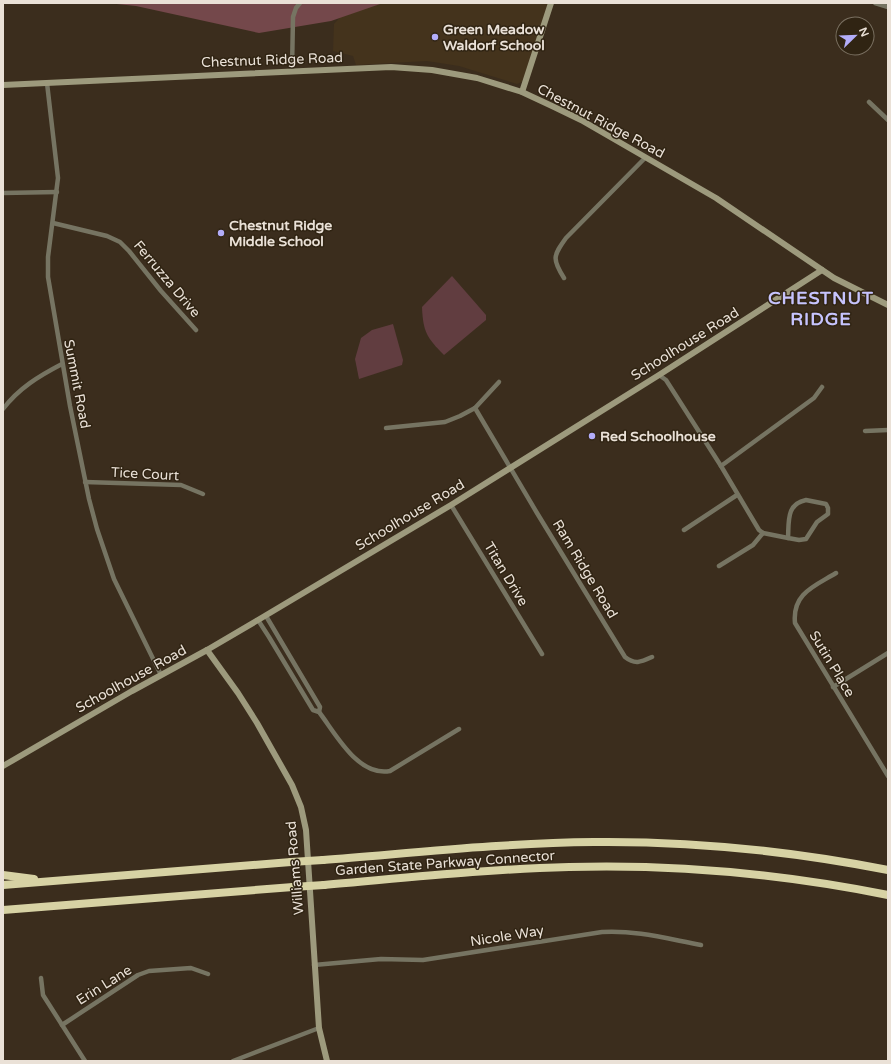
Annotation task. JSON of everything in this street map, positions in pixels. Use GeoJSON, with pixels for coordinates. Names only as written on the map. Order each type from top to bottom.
{"type":"FeatureCollection","features":[{"type":"Feature","properties":{"kind":"highway","name":"Garden State Parkway Connector"},"geometry":{"type":"LineString","coordinates":[[3,885],[518,845],[582,842],[639,842],[765,851],[822,858],[888,870]]}},
{"type":"Feature","properties":{"kind":"highway","name":"Garden State Parkway Connector"},"geometry":{"type":"LineString","coordinates":[[3,912],[293,887],[530,869],[593,867],[644,867],[758,874],[888,895]]}},
{"type":"Feature","properties":{"kind":"highway"},"geometry":{"type":"LineString","coordinates":[[3,875],[16,878],[65,881]]}},
{"type":"Feature","properties":{"kind":"street"},"geometry":{"type":"LineString","coordinates":[[292,71],[293,17],[296,8],[300,3]]}},
{"type":"Feature","properties":{"kind":"street"},"geometry":{"type":"LineString","coordinates":[[522,92],[551,3]]}},
{"type":"Feature","properties":{"kind":"street"},"geometry":{"type":"LineString","coordinates":[[875,3],[888,7]]}},
{"type":"Feature","properties":{"kind":"street","name":"Chestnut Ridge Road"},"geometry":{"type":"LineString","coordinates":[[3,85],[391,67],[449,72],[477,78],[522,92],[581,120],[716,198],[822,270],[850,287],[888,306]]}},
{"type":"Feature","properties":{"kind":"street","name":"Summit Road"},"geometry":{"type":"LineString","coordinates":[[47,83],[58,169],[57,192],[48,257],[48,277],[62,364],[92,515],[108,564],[120,594],[161,675]]}},
{"type":"Feature","properties":{"kind":"street"},"geometry":{"type":"LineString","coordinates":[[869,102],[888,120]]}},
{"type":"Feature","properties":{"kind":"street"},"geometry":{"type":"LineString","coordinates":[[564,278],[556,266],[555,257],[559,248],[566,238],[645,158]]}},
{"type":"Feature","properties":{"kind":"street"},"geometry":{"type":"LineString","coordinates":[[3,193],[57,192]]}},
{"type":"Feature","properties":{"kind":"street","name":"Ferruzza Drive"},"geometry":{"type":"LineString","coordinates":[[53,223],[107,236],[120,242],[196,330]]}},
{"type":"Feature","properties":{"kind":"street","name":"Schoolhouse Road"},"geometry":{"type":"LineString","coordinates":[[3,766],[128,693],[266,616],[451,505],[659,375],[822,270]]}},
{"type":"Feature","properties":{"kind":"street"},"geometry":{"type":"LineString","coordinates":[[3,408],[25,385],[62,364]]}},
{"type":"Feature","properties":{"kind":"street"},"geometry":{"type":"LineString","coordinates":[[659,375],[666,380],[721,466],[759,530],[788,538],[799,540],[806,539],[817,522],[828,514],[827,506],[824,503],[806,500],[795,504],[789,514],[788,538]]}},
{"type":"Feature","properties":{"kind":"street"},"geometry":{"type":"LineString","coordinates":[[386,428],[445,422],[460,416],[475,408],[500,382]]}},
{"type":"Feature","properties":{"kind":"street"},"geometry":{"type":"LineString","coordinates":[[721,466],[814,398],[822,387]]}},
{"type":"Feature","properties":{"kind":"street","name":"Ram Ridge Road"},"geometry":{"type":"LineString","coordinates":[[475,408],[625,657],[636,663],[652,657]]}},
{"type":"Feature","properties":{"kind":"street"},"geometry":{"type":"LineString","coordinates":[[866,431],[888,430]]}},
{"type":"Feature","properties":{"kind":"street","name":"Tice Court"},"geometry":{"type":"LineString","coordinates":[[85,482],[181,485],[203,494]]}},
{"type":"Feature","properties":{"kind":"street"},"geometry":{"type":"LineString","coordinates":[[684,530],[737,494]]}},
{"type":"Feature","properties":{"kind":"street","name":"Titan Drive"},"geometry":{"type":"LineString","coordinates":[[451,505],[542,654]]}},
{"type":"Feature","properties":{"kind":"street"},"geometry":{"type":"LineString","coordinates":[[719,566],[753,545],[762,532]]}},
{"type":"Feature","properties":{"kind":"street","name":"Sutin Place"},"geometry":{"type":"LineString","coordinates":[[836,573],[809,590],[800,598],[796,604],[796,622],[798,629],[888,776]]}},
{"type":"Feature","properties":{"kind":"street"},"geometry":{"type":"LineString","coordinates":[[266,616],[320,707],[319,712]]}},
{"type":"Feature","properties":{"kind":"street"},"geometry":{"type":"LineString","coordinates":[[258,620],[313,710],[319,712],[355,759],[372,771],[382,773],[390,771],[459,729]]}},
{"type":"Feature","properties":{"kind":"street","name":"Williams Road"},"geometry":{"type":"LineString","coordinates":[[207,650],[257,723],[292,785],[302,807],[306,830],[319,1028],[327,1061]]}},
{"type":"Feature","properties":{"kind":"street"},"geometry":{"type":"LineString","coordinates":[[833,687],[888,653]]}},
{"type":"Feature","properties":{"kind":"street","name":"Nicole Way"},"geometry":{"type":"LineString","coordinates":[[314,965],[381,959],[424,960],[602,932],[621,931],[701,945]]}},
{"type":"Feature","properties":{"kind":"street","name":"Erin Lane"},"geometry":{"type":"LineString","coordinates":[[62,1025],[138,975],[149,971],[191,968],[208,974]]}},
{"type":"Feature","properties":{"kind":"street"},"geometry":{"type":"LineString","coordinates":[[41,978],[44,995],[85,1061]]}},
{"type":"Feature","properties":{"kind":"street"},"geometry":{"type":"LineString","coordinates":[[233,1061],[319,1028]]}},
{"type":"Feature","properties":{"kind":"shaded area"},"geometry":{"type":"Polygon","coordinates":[[[107,3],[383,3],[331,21],[259,33],[136,6],[107,3]]]}},
{"type":"Feature","properties":{"kind":"shaded area","name":"Green Meadow Waldorf School"},"geometry":{"type":"Polygon","coordinates":[[[353,3],[545,3],[548,5],[522,82],[517,84],[459,66],[427,61],[356,65],[353,56],[333,51],[334,24],[353,3]]]}},
{"type":"Feature","properties":{"kind":"shaded area"},"geometry":{"type":"Polygon","coordinates":[[[452,276],[486,315],[486,320],[444,355],[427,334],[423,323],[422,307],[452,276]]]}},
{"type":"Feature","properties":{"kind":"shaded area"},"geometry":{"type":"Polygon","coordinates":[[[393,324],[403,360],[402,365],[359,379],[355,359],[361,338],[372,330],[393,324]]]}},
{"type":"Feature","properties":{"kind":"place","name":"Green Meadow Waldorf School"},"geometry":{"type":"Point","coordinates":[435,37]}},
{"type":"Feature","properties":{"kind":"place","name":"Chestnut Ridge Middle School"},"geometry":{"type":"Point","coordinates":[221,233]}},
{"type":"Feature","properties":{"kind":"place","name":"Red Schoolhouse"},"geometry":{"type":"Point","coordinates":[592,436]}},
{"type":"Feature","properties":{"kind":"district","name":"CHESTNUT RIDGE"},"geometry":{"type":"Point","coordinates":[821,308]}}]}
